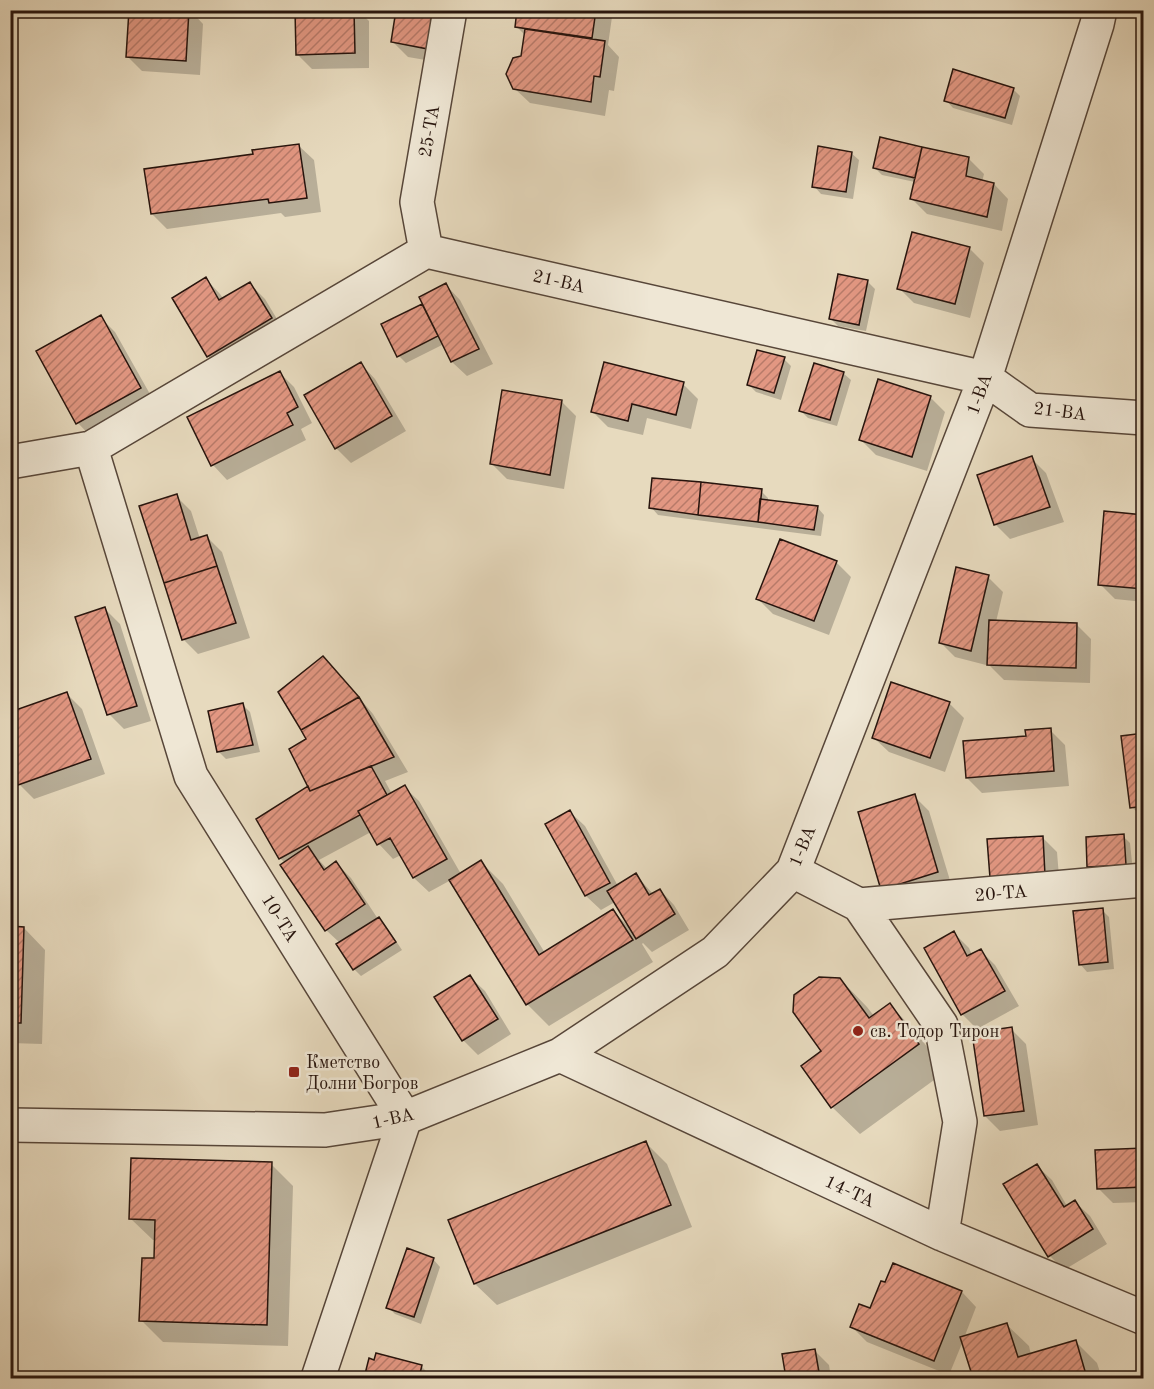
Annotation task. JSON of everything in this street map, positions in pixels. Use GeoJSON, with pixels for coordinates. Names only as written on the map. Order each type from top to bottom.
{"type":"FeatureCollection","features":[{"type":"Feature","properties":{"kind":"street","name":"25-ТА"},"geometry":{"type":"LineString","coordinates":[[426,251],[417,202],[450,10]]}},
{"type":"Feature","properties":{"kind":"street","name":"1-ВА"},"geometry":{"type":"LineString","coordinates":[[10,1125],[326,1130],[405,1118],[560,1055],[715,952],[793,872],[985,378],[1100,10]]}},
{"type":"Feature","properties":{"kind":"street","name":"21-ВА"},"geometry":{"type":"LineString","coordinates":[[426,251],[985,378],[1030,411],[1143,418]]}},
{"type":"Feature","properties":{"kind":"street"},"geometry":{"type":"LineString","coordinates":[[10,462],[91,448],[426,251]]}},
{"type":"Feature","properties":{"kind":"street","name":"10-ТА"},"geometry":{"type":"LineString","coordinates":[[91,448],[191,776],[405,1118]]}},
{"type":"Feature","properties":{"kind":"street"},"geometry":{"type":"LineString","coordinates":[[793,872],[860,905],[940,1025],[960,1122],[942,1234]]}},
{"type":"Feature","properties":{"kind":"street","name":"20-ТА"},"geometry":{"type":"LineString","coordinates":[[860,905],[1143,880]]}},
{"type":"Feature","properties":{"kind":"street","name":"14-ТА"},"geometry":{"type":"LineString","coordinates":[[560,1055],[942,1234],[1143,1318]]}},
{"type":"Feature","properties":{"kind":"street"},"geometry":{"type":"LineString","coordinates":[[318,1378],[405,1118]]}},
{"type":"Feature","properties":{"kind":"building"},"geometry":{"type":"Polygon","coordinates":[[[129,10],[189,10],[186,61],[126,57],[129,10]]]}},
{"type":"Feature","properties":{"kind":"building"},"geometry":{"type":"Polygon","coordinates":[[[295,10],[354,10],[355,53],[296,55],[295,10]]]}},
{"type":"Feature","properties":{"kind":"building"},"geometry":{"type":"Polygon","coordinates":[[[396,10],[434,10],[428,49],[391,42],[396,10]]]}},
{"type":"Feature","properties":{"kind":"building"},"geometry":{"type":"Polygon","coordinates":[[[517,10],[596,10],[592,38],[515,27],[517,10]]]}},
{"type":"Feature","properties":{"kind":"building"},"geometry":{"type":"Polygon","coordinates":[[[525,29],[605,41],[600,77],[594,76],[591,102],[513,89],[506,74],[513,58],[521,56],[525,29]]]}},
{"type":"Feature","properties":{"kind":"building"},"geometry":{"type":"Polygon","coordinates":[[[953,69],[1014,88],[1005,118],[944,101],[953,69]]]}},
{"type":"Feature","properties":{"kind":"building"},"geometry":{"type":"Polygon","coordinates":[[[880,137],[922,147],[915,178],[873,168],[880,137]]]}},
{"type":"Feature","properties":{"kind":"building"},"geometry":{"type":"Polygon","coordinates":[[[299,144],[307,198],[269,203],[268,199],[151,214],[144,169],[253,154],[252,150],[299,144]]]}},
{"type":"Feature","properties":{"kind":"building"},"geometry":{"type":"Polygon","coordinates":[[[818,146],[852,152],[846,192],[812,187],[818,146]]]}},
{"type":"Feature","properties":{"kind":"building"},"geometry":{"type":"Polygon","coordinates":[[[922,147],[969,157],[966,176],[994,183],[987,217],[910,199],[922,147]]]}},
{"type":"Feature","properties":{"kind":"building"},"geometry":{"type":"Polygon","coordinates":[[[912,232],[970,247],[955,304],[897,289],[912,232]]]}},
{"type":"Feature","properties":{"kind":"building"},"geometry":{"type":"Polygon","coordinates":[[[838,274],[868,280],[859,325],[829,319],[838,274]]]}},
{"type":"Feature","properties":{"kind":"building"},"geometry":{"type":"Polygon","coordinates":[[[206,277],[219,300],[250,282],[272,318],[207,357],[172,298],[206,277]]]}},
{"type":"Feature","properties":{"kind":"building"},"geometry":{"type":"Polygon","coordinates":[[[446,283],[479,349],[451,362],[419,297],[446,283]]]}},
{"type":"Feature","properties":{"kind":"building"},"geometry":{"type":"Polygon","coordinates":[[[422,304],[438,336],[397,357],[381,324],[422,304]]]}},
{"type":"Feature","properties":{"kind":"building"},"geometry":{"type":"Polygon","coordinates":[[[101,315],[141,388],[76,424],[36,351],[101,315]]]}},
{"type":"Feature","properties":{"kind":"building"},"geometry":{"type":"Polygon","coordinates":[[[757,350],[785,357],[774,393],[747,385],[757,350]]]}},
{"type":"Feature","properties":{"kind":"building"},"geometry":{"type":"Polygon","coordinates":[[[361,362],[392,416],[335,449],[304,395],[361,362]]]}},
{"type":"Feature","properties":{"kind":"building"},"geometry":{"type":"Polygon","coordinates":[[[604,362],[684,382],[676,415],[632,404],[628,421],[591,412],[604,362]]]}},
{"type":"Feature","properties":{"kind":"building"},"geometry":{"type":"Polygon","coordinates":[[[814,363],[844,372],[830,420],[799,411],[814,363]]]}},
{"type":"Feature","properties":{"kind":"building"},"geometry":{"type":"Polygon","coordinates":[[[280,371],[298,407],[287,413],[293,425],[211,466],[187,417],[280,371]]]}},
{"type":"Feature","properties":{"kind":"building"},"geometry":{"type":"Polygon","coordinates":[[[878,379],[931,396],[912,457],[859,440],[878,379]]]}},
{"type":"Feature","properties":{"kind":"building"},"geometry":{"type":"Polygon","coordinates":[[[502,390],[562,400],[550,475],[490,464],[502,390]]]}},
{"type":"Feature","properties":{"kind":"building"},"geometry":{"type":"Polygon","coordinates":[[[1032,456],[1050,507],[994,525],[977,475],[1032,456]]]}},
{"type":"Feature","properties":{"kind":"building"},"geometry":{"type":"Polygon","coordinates":[[[652,478],[701,482],[698,515],[649,508],[652,478]]]}},
{"type":"Feature","properties":{"kind":"building"},"geometry":{"type":"Polygon","coordinates":[[[701,482],[762,489],[758,522],[698,515],[701,482]]]}},
{"type":"Feature","properties":{"kind":"building"},"geometry":{"type":"Polygon","coordinates":[[[177,494],[191,540],[207,535],[217,566],[164,583],[139,506],[177,494]]]}},
{"type":"Feature","properties":{"kind":"building"},"geometry":{"type":"Polygon","coordinates":[[[760,499],[818,506],[814,530],[758,522],[760,499]]]}},
{"type":"Feature","properties":{"kind":"building"},"geometry":{"type":"Polygon","coordinates":[[[1104,511],[1144,515],[1144,589],[1098,585],[1104,511]]]}},
{"type":"Feature","properties":{"kind":"building"},"geometry":{"type":"Polygon","coordinates":[[[780,539],[837,561],[814,621],[756,599],[780,539]]]}},
{"type":"Feature","properties":{"kind":"building"},"geometry":{"type":"Polygon","coordinates":[[[217,566],[236,623],[182,640],[164,583],[217,566]]]}},
{"type":"Feature","properties":{"kind":"building"},"geometry":{"type":"Polygon","coordinates":[[[956,567],[989,575],[971,651],[939,643],[956,567]]]}},
{"type":"Feature","properties":{"kind":"building"},"geometry":{"type":"Polygon","coordinates":[[[105,607],[137,706],[107,715],[75,617],[105,607]]]}},
{"type":"Feature","properties":{"kind":"building"},"geometry":{"type":"Polygon","coordinates":[[[989,620],[1077,623],[1076,668],[987,665],[989,620]]]}},
{"type":"Feature","properties":{"kind":"building"},"geometry":{"type":"Polygon","coordinates":[[[323,656],[359,697],[301,730],[278,692],[323,656]]]}},
{"type":"Feature","properties":{"kind":"building"},"geometry":{"type":"Polygon","coordinates":[[[891,682],[950,702],[930,758],[872,738],[891,682]]]}},
{"type":"Feature","properties":{"kind":"building"},"geometry":{"type":"Polygon","coordinates":[[[67,692],[91,759],[18,785],[10,765],[10,712],[67,692]]]}},
{"type":"Feature","properties":{"kind":"building"},"geometry":{"type":"Polygon","coordinates":[[[359,697],[394,757],[310,791],[289,749],[306,739],[301,730],[359,697]]]}},
{"type":"Feature","properties":{"kind":"building"},"geometry":{"type":"Polygon","coordinates":[[[243,703],[253,745],[217,752],[208,711],[243,703]]]}},
{"type":"Feature","properties":{"kind":"building"},"geometry":{"type":"Polygon","coordinates":[[[1051,728],[1054,771],[966,778],[963,741],[1026,736],[1025,730],[1051,728]]]}},
{"type":"Feature","properties":{"kind":"building"},"geometry":{"type":"Polygon","coordinates":[[[1144,733],[1144,806],[1130,808],[1121,736],[1144,733]]]}},
{"type":"Feature","properties":{"kind":"building"},"geometry":{"type":"Polygon","coordinates":[[[371,766],[387,795],[358,811],[360,815],[279,859],[256,819],[308,786],[310,791],[371,766]]]}},
{"type":"Feature","properties":{"kind":"building"},"geometry":{"type":"Polygon","coordinates":[[[405,785],[447,859],[413,878],[390,838],[377,845],[358,811],[405,785]]]}},
{"type":"Feature","properties":{"kind":"building"},"geometry":{"type":"Polygon","coordinates":[[[915,794],[938,872],[881,890],[858,812],[915,794]]]}},
{"type":"Feature","properties":{"kind":"building"},"geometry":{"type":"Polygon","coordinates":[[[570,810],[610,883],[585,896],[545,824],[570,810]]]}},
{"type":"Feature","properties":{"kind":"building"},"geometry":{"type":"Polygon","coordinates":[[[1124,834],[1126,865],[1087,867],[1086,837],[1124,834]]]}},
{"type":"Feature","properties":{"kind":"building"},"geometry":{"type":"Polygon","coordinates":[[[1043,836],[1045,875],[990,878],[987,839],[1043,836]]]}},
{"type":"Feature","properties":{"kind":"building"},"geometry":{"type":"Polygon","coordinates":[[[308,846],[324,870],[336,861],[365,904],[325,931],[280,865],[308,846]]]}},
{"type":"Feature","properties":{"kind":"building"},"geometry":{"type":"Polygon","coordinates":[[[481,860],[539,955],[613,909],[633,940],[526,1005],[449,880],[481,860]]]}},
{"type":"Feature","properties":{"kind":"building"},"geometry":{"type":"Polygon","coordinates":[[[636,873],[649,895],[660,889],[675,914],[636,939],[607,891],[636,873]]]}},
{"type":"Feature","properties":{"kind":"building"},"geometry":{"type":"Polygon","coordinates":[[[1103,908],[1108,962],[1079,965],[1073,911],[1103,908]]]}},
{"type":"Feature","properties":{"kind":"building"},"geometry":{"type":"Polygon","coordinates":[[[379,917],[396,942],[353,970],[336,944],[379,917]]]}},
{"type":"Feature","properties":{"kind":"building"},"geometry":{"type":"Polygon","coordinates":[[[10,926],[24,927],[21,1023],[10,1023],[10,926]]]}},
{"type":"Feature","properties":{"kind":"building"},"geometry":{"type":"Polygon","coordinates":[[[954,931],[967,956],[981,949],[1005,991],[961,1015],[924,948],[954,931]]]}},
{"type":"Feature","properties":{"kind":"building"},"geometry":{"type":"Polygon","coordinates":[[[470,975],[498,1019],[462,1041],[434,997],[470,975]]]}},
{"type":"Feature","properties":{"kind":"building","name":"св. Тодор Тирон"},"geometry":{"type":"Polygon","coordinates":[[[819,977],[840,978],[869,1018],[890,1003],[919,1044],[831,1108],[801,1066],[821,1051],[793,1012],[794,995],[819,977]]]}},
{"type":"Feature","properties":{"kind":"building"},"geometry":{"type":"Polygon","coordinates":[[[1012,1027],[1024,1111],[984,1116],[972,1033],[1012,1027]]]}},
{"type":"Feature","properties":{"kind":"building"},"geometry":{"type":"Polygon","coordinates":[[[646,1141],[671,1205],[474,1284],[448,1220],[646,1141]]]}},
{"type":"Feature","properties":{"kind":"building"},"geometry":{"type":"Polygon","coordinates":[[[1144,1148],[1144,1187],[1097,1189],[1095,1150],[1144,1148]]]}},
{"type":"Feature","properties":{"kind":"building"},"geometry":{"type":"Polygon","coordinates":[[[131,1158],[272,1162],[267,1325],[139,1321],[142,1258],[154,1258],[155,1220],[129,1219],[131,1158]]]}},
{"type":"Feature","properties":{"kind":"building"},"geometry":{"type":"Polygon","coordinates":[[[1037,1164],[1064,1207],[1075,1200],[1093,1229],[1048,1257],[1003,1184],[1037,1164]]]}},
{"type":"Feature","properties":{"kind":"building"},"geometry":{"type":"Polygon","coordinates":[[[407,1248],[434,1258],[414,1317],[386,1308],[407,1248]]]}},
{"type":"Feature","properties":{"kind":"building"},"geometry":{"type":"Polygon","coordinates":[[[893,1263],[962,1291],[934,1361],[850,1327],[859,1304],[870,1308],[881,1281],[885,1282],[893,1263]]]}},
{"type":"Feature","properties":{"kind":"building"},"geometry":{"type":"Polygon","coordinates":[[[1007,1323],[1018,1357],[1076,1340],[1087,1378],[973,1378],[960,1337],[1007,1323]]]}},
{"type":"Feature","properties":{"kind":"building"},"geometry":{"type":"Polygon","coordinates":[[[815,1349],[820,1378],[786,1378],[782,1354],[815,1349]]]}},
{"type":"Feature","properties":{"kind":"building"},"geometry":{"type":"Polygon","coordinates":[[[376,1353],[422,1365],[419,1378],[364,1378],[369,1358],[374,1360],[376,1353]]]}},
{"type":"Feature","properties":{"kind":"place","name":"св. Тодор Тирон"},"geometry":{"type":"Point","coordinates":[858,1031]}},
{"type":"Feature","properties":{"kind":"place","name":"Кметство Долни Богров"},"geometry":{"type":"Point","coordinates":[294,1072]}}]}
